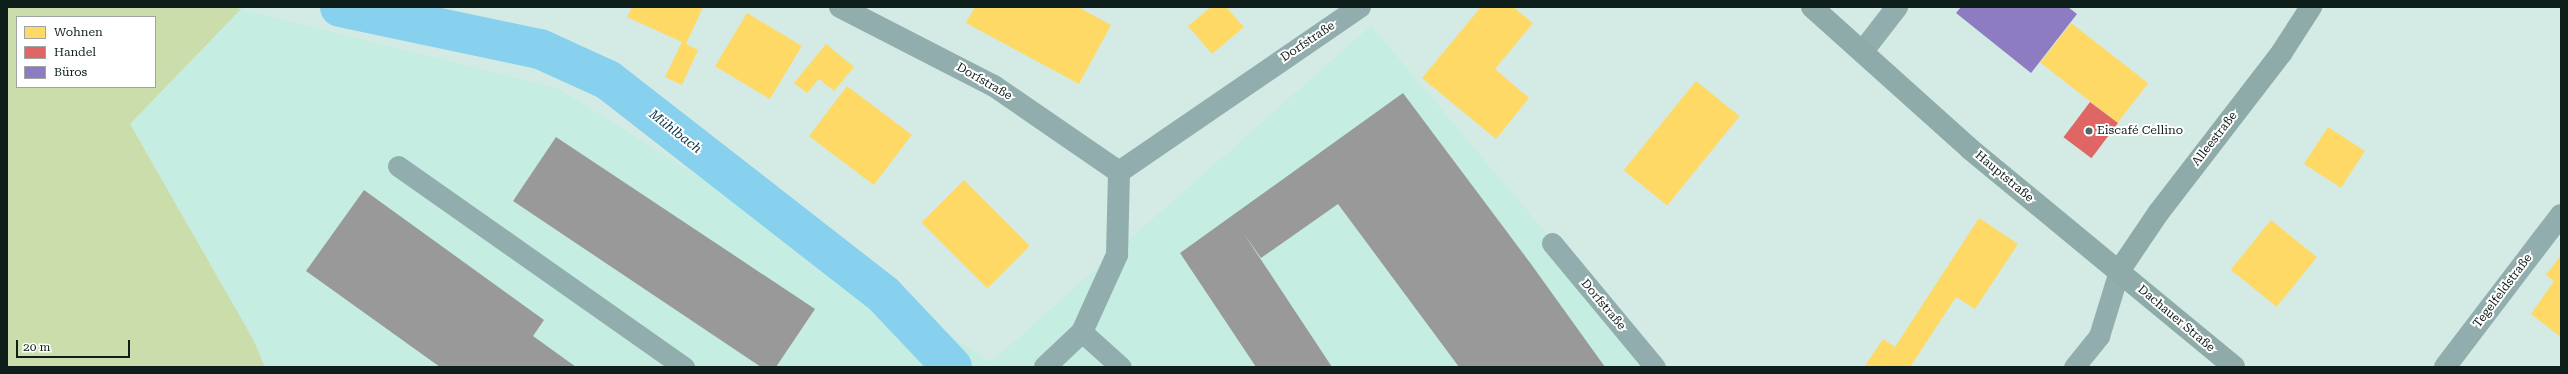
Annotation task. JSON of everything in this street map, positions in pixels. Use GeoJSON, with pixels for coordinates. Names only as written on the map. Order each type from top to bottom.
{"type":"FeatureCollection","features":[{"type":"Feature","properties":{"kind":"main road","name":"Hauptstraße"},"geometry":{"type":"LineString","coordinates":[[1812,7],[2068,232],[2119,271]]}},
{"type":"Feature","properties":{"kind":"main road","name":"Alleestraße"},"geometry":{"type":"LineString","coordinates":[[2119,271],[2160,212],[2282,52],[2311,7]]}},
{"type":"Feature","properties":{"kind":"main road","name":"Dachauer Straße"},"geometry":{"type":"LineString","coordinates":[[2119,271],[2234,367]]}},
{"type":"Feature","properties":{"kind":"street","name":"Dorfstraße"},"geometry":{"type":"LineString","coordinates":[[840,7],[994,86],[1119,172],[1360,7]]}},
{"type":"Feature","properties":{"kind":"street"},"geometry":{"type":"LineString","coordinates":[[1863,51],[1897,7]]}},
{"type":"Feature","properties":{"kind":"street"},"geometry":{"type":"LineString","coordinates":[[1048,364],[1082,332],[1117,255],[1119,172]]}},
{"type":"Feature","properties":{"kind":"street","name":"Tegelfeldstraße"},"geometry":{"type":"LineString","coordinates":[[2445,367],[2561,216]]}},
{"type":"Feature","properties":{"kind":"lane"},"geometry":{"type":"LineString","coordinates":[[398,166],[684,367]]}},
{"type":"Feature","properties":{"kind":"lane","name":"Dorfstraße"},"geometry":{"type":"LineString","coordinates":[[1552,243],[1655,367]]}},
{"type":"Feature","properties":{"kind":"lane"},"geometry":{"type":"LineString","coordinates":[[2074,367],[2099,336],[2119,271]]}},
{"type":"Feature","properties":{"kind":"lane"},"geometry":{"type":"LineString","coordinates":[[1082,332],[1121,367]]}},
{"type":"Feature","properties":{"kind":"shaded area"},"geometry":{"type":"Polygon","coordinates":[[[241,9],[558,88],[991,362],[1371,26],[1659,367],[265,367],[253,339],[130,124],[241,9]]]}},
{"type":"Feature","properties":{"kind":"green space"},"geometry":{"type":"Polygon","coordinates":[[[7,7],[231,7],[241,9],[130,124],[253,339],[265,367],[7,367],[7,7]]]}},
{"type":"Feature","properties":{"kind":"building: Wohnen"},"geometry":{"type":"Polygon","coordinates":[[[632,7],[703,7],[686,44],[698,50],[682,85],[665,77],[682,42],[627,17],[632,7]]]}},
{"type":"Feature","properties":{"kind":"building: Wohnen"},"geometry":{"type":"Polygon","coordinates":[[[975,7],[1078,7],[1111,25],[1079,84],[966,23],[975,7]]]}},
{"type":"Feature","properties":{"kind":"building: Wohnen"},"geometry":{"type":"Polygon","coordinates":[[[1211,7],[1226,7],[1244,27],[1212,54],[1188,26],[1211,7]]]}},
{"type":"Feature","properties":{"kind":"building: Wohnen"},"geometry":{"type":"Polygon","coordinates":[[[1481,7],[1513,7],[1533,23],[1495,69],[1529,98],[1496,139],[1422,78],[1481,7]]]}},
{"type":"Feature","properties":{"kind":"building: Wohnen"},"geometry":{"type":"Polygon","coordinates":[[[747,13],[802,46],[770,99],[715,66],[747,13]]]}},
{"type":"Feature","properties":{"kind":"building: Wohnen"},"geometry":{"type":"Polygon","coordinates":[[[2071,23],[2148,83],[2117,123],[2040,62],[2071,23]]]}},
{"type":"Feature","properties":{"kind":"building: Wohnen"},"geometry":{"type":"Polygon","coordinates":[[[826,44],[854,67],[834,91],[819,79],[807,93],[794,83],[826,44]]]}},
{"type":"Feature","properties":{"kind":"building: Wohnen"},"geometry":{"type":"Polygon","coordinates":[[[1696,81],[1740,116],[1667,206],[1624,170],[1696,81]]]}},
{"type":"Feature","properties":{"kind":"building: Wohnen"},"geometry":{"type":"Polygon","coordinates":[[[847,86],[912,135],[874,185],[809,136],[847,86]]]}},
{"type":"Feature","properties":{"kind":"building: Wohnen"},"geometry":{"type":"Polygon","coordinates":[[[2328,127],[2365,151],[2341,188],[2304,164],[2328,127]]]}},
{"type":"Feature","properties":{"kind":"building: Wohnen"},"geometry":{"type":"Polygon","coordinates":[[[964,180],[1030,246],[987,288],[922,222],[964,180]]]}},
{"type":"Feature","properties":{"kind":"building: Wohnen"},"geometry":{"type":"Polygon","coordinates":[[[1979,218],[2018,244],[1975,309],[1956,297],[1910,367],[1864,367],[1883,339],[1895,347],[1979,218]]]}},
{"type":"Feature","properties":{"kind":"building: Wohnen"},"geometry":{"type":"Polygon","coordinates":[[[2271,220],[2317,257],[2277,307],[2231,270],[2271,220]]]}},
{"type":"Feature","properties":{"kind":"building: Wohnen"},"geometry":{"type":"Polygon","coordinates":[[[2561,255],[2561,337],[2531,314],[2554,281],[2546,275],[2561,255]]]}},
{"type":"Feature","properties":{"kind":"building: Handel"},"geometry":{"type":"Polygon","coordinates":[[[2090,102],[2118,123],[2091,158],[2064,137],[2090,102]]]}},
{"type":"Feature","properties":{"kind":"building: Büros"},"geometry":{"type":"Polygon","coordinates":[[[1961,7],[2068,7],[2077,14],[2031,73],[1956,13],[1961,7]]]}},
{"type":"Feature","properties":{"kind":"building: Industrie"},"geometry":{"type":"Polygon","coordinates":[[[1403,93],[1531,264],[1605,367],[1459,367],[1338,204],[1261,258],[1244,234],[1332,367],[1256,367],[1180,253],[1403,93]]]}},
{"type":"Feature","properties":{"kind":"building: Industrie"},"geometry":{"type":"Polygon","coordinates":[[[556,137],[815,309],[776,367],[761,367],[513,201],[556,137]]]}},
{"type":"Feature","properties":{"kind":"building: Industrie"},"geometry":{"type":"Polygon","coordinates":[[[364,190],[544,320],[533,336],[576,367],[440,367],[306,271],[364,190]]]}},
{"type":"Feature","properties":{"kind":"waterway","name":"Mühlbach"},"geometry":{"type":"LineString","coordinates":[[340,7],[540,49],[608,80],[884,295],[952,367]]}},
{"type":"Feature","properties":{"kind":"place","name":"Eiscafé Cellino"},"geometry":{"type":"Point","coordinates":[2089,131]}}]}
